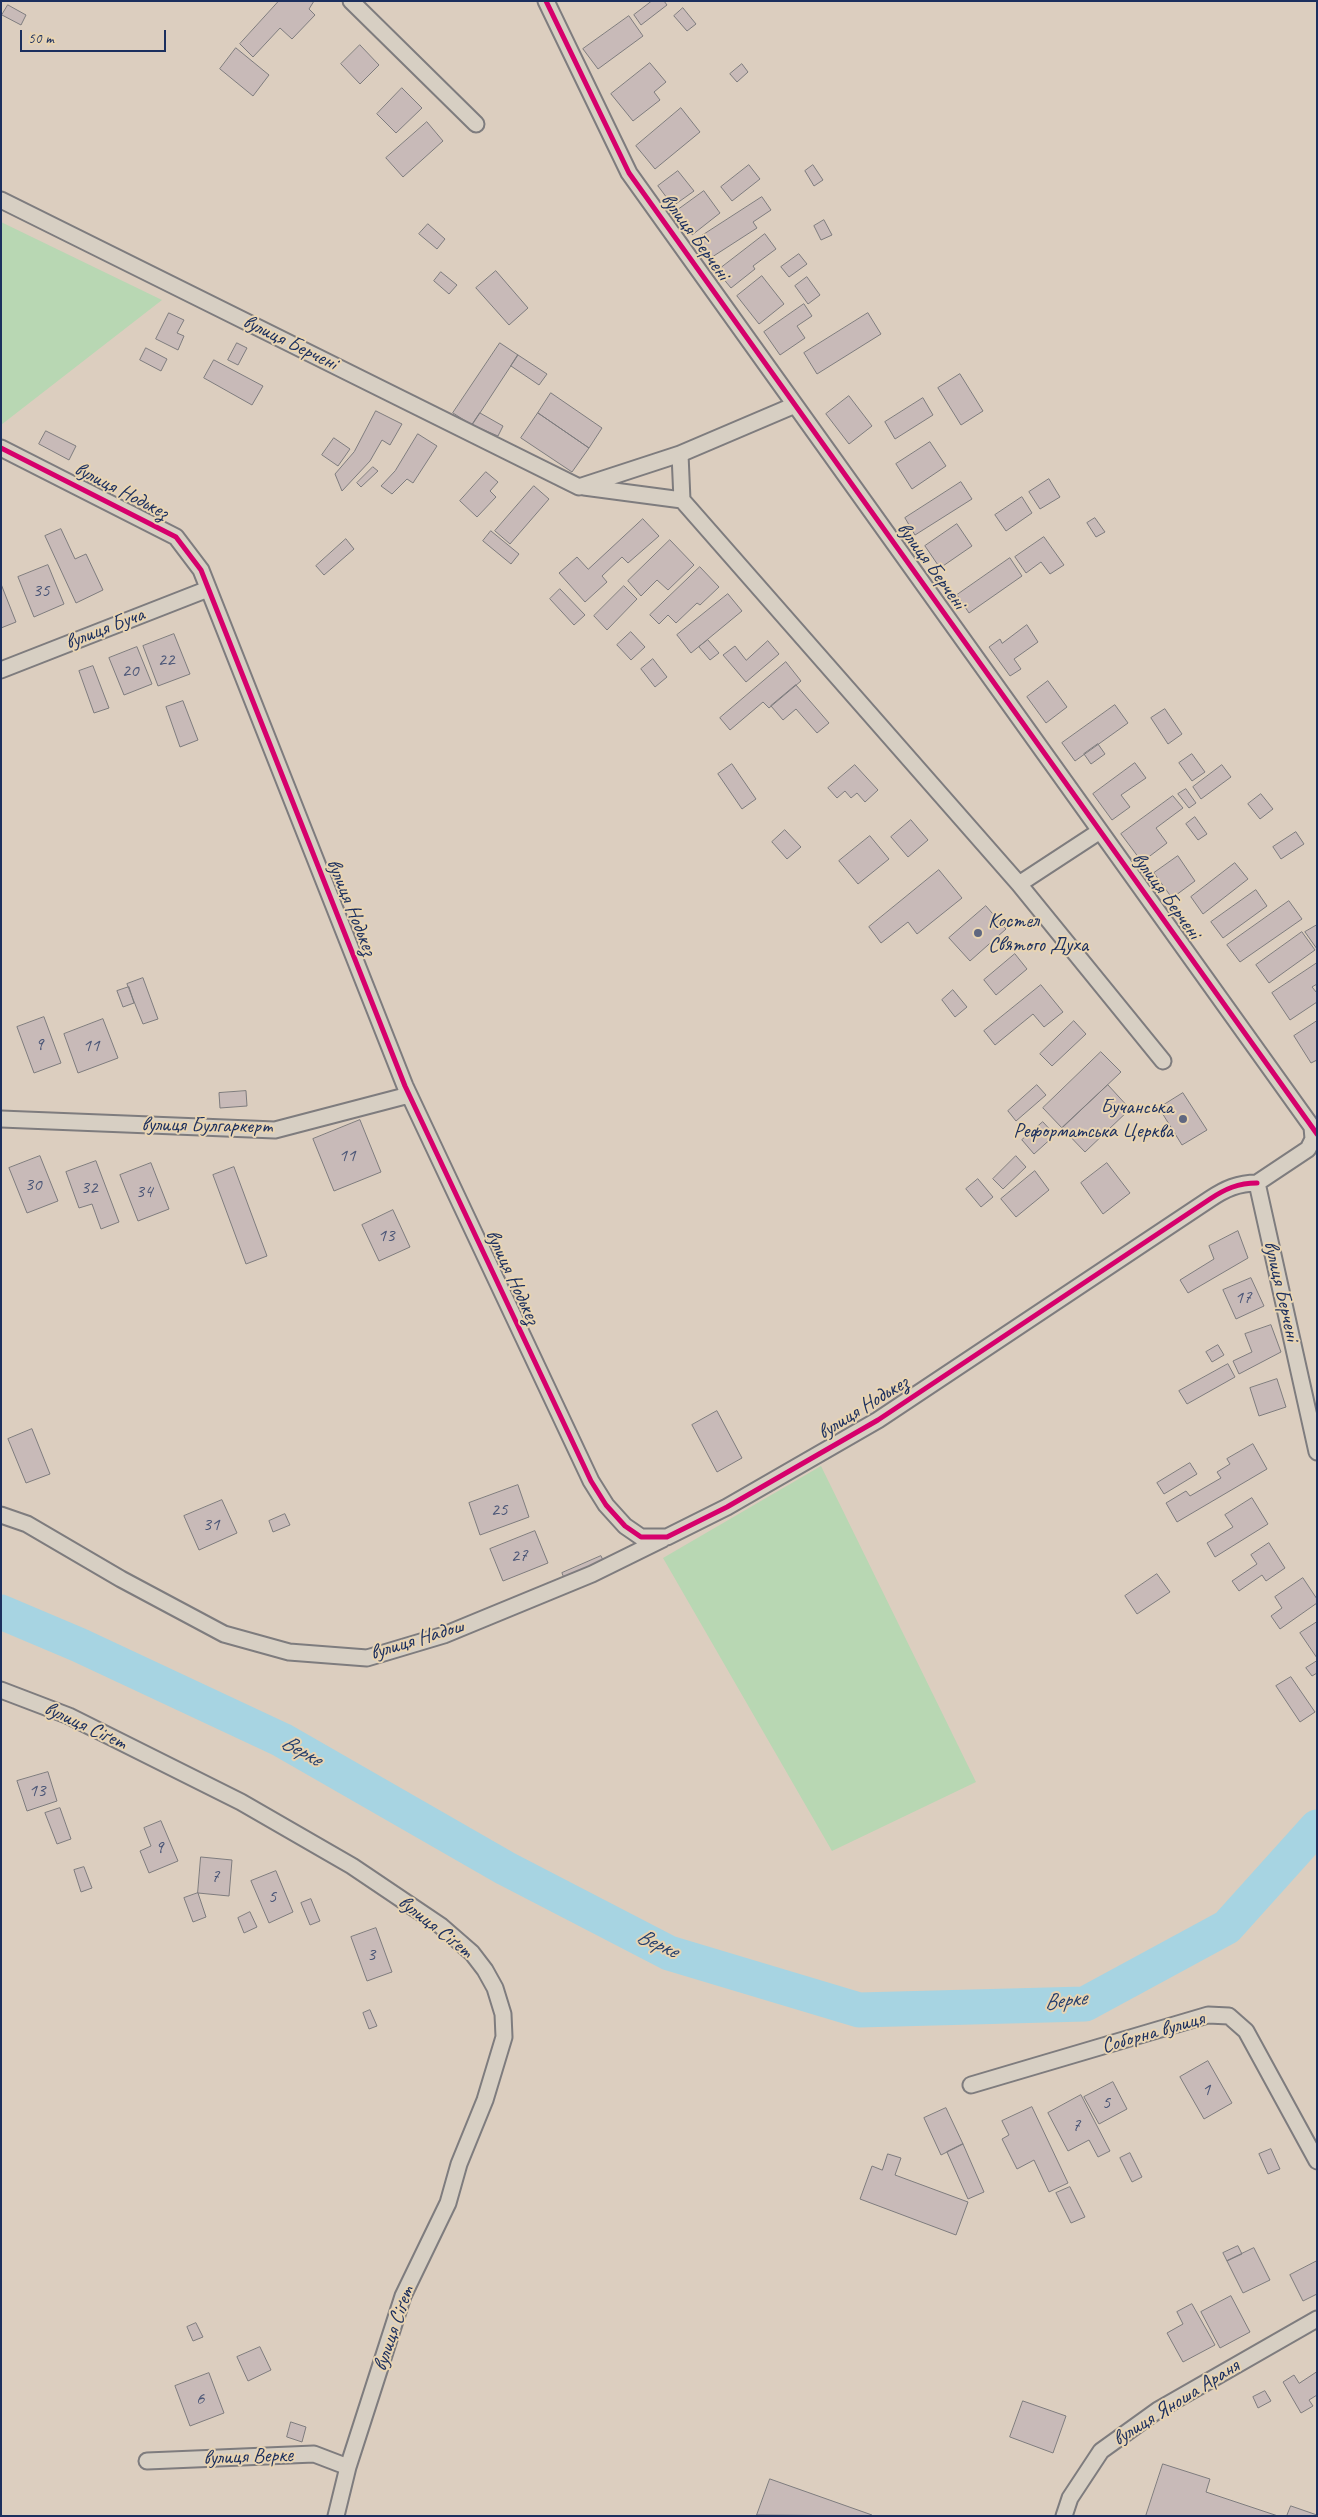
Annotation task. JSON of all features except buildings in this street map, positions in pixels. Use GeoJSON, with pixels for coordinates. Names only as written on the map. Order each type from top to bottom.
{"type":"FeatureCollection","features":[{"type":"Feature","properties":{"kind":"street"},"geometry":{"type":"LineString","coordinates":[[350,1],[476,124]]}},
{"type":"Feature","properties":{"kind":"street","name":"вулиця Берчені"},"geometry":{"type":"LineString","coordinates":[[546,1],[629,173],[1314,1131],[1313,1139],[1308,1149],[1256,1183],[1317,1452]]}},
{"type":"Feature","properties":{"kind":"street","name":"вулиця Берчені"},"geometry":{"type":"LineString","coordinates":[[1,200],[579,487],[682,500]]}},
{"type":"Feature","properties":{"kind":"street"},"geometry":{"type":"LineString","coordinates":[[579,487],[680,454],[795,405]]}},
{"type":"Feature","properties":{"kind":"street","name":"вулиця Нодькез"},"geometry":{"type":"LineString","coordinates":[[1,448],[176,537],[201,570],[409,1095],[591,1481],[606,1505],[625,1526],[641,1537],[667,1537],[727,1507],[878,1420],[1228,1187],[1244,1183],[1256,1183]]}},
{"type":"Feature","properties":{"kind":"street"},"geometry":{"type":"LineString","coordinates":[[680,454],[682,500],[1019,884],[1163,1061]]}},
{"type":"Feature","properties":{"kind":"street","name":"вулиця Буча"},"geometry":{"type":"LineString","coordinates":[[1,670],[208,589]]}},
{"type":"Feature","properties":{"kind":"street"},"geometry":{"type":"LineString","coordinates":[[1019,884],[1100,831]]}},
{"type":"Feature","properties":{"kind":"street","name":"вулиця Булгаркерт"},"geometry":{"type":"LineString","coordinates":[[1,1119],[275,1130],[409,1095]]}},
{"type":"Feature","properties":{"kind":"street","name":"вулиця Надош"},"geometry":{"type":"LineString","coordinates":[[1,1515],[26,1524],[121,1579],[224,1634],[289,1652],[367,1658],[444,1635],[592,1574],[667,1537]]}},
{"type":"Feature","properties":{"kind":"street","name":"вулиця Сіґет"},"geometry":{"type":"LineString","coordinates":[[1,1690],[69,1716],[233,1798],[352,1866],[441,1926],[472,1953],[485,1970],[495,1988],[503,2014],[504,2037],[485,2100],[459,2164],[448,2203],[403,2296],[348,2467],[336,2516]]}},
{"type":"Feature","properties":{"kind":"street","name":"Соборна вулиця"},"geometry":{"type":"LineString","coordinates":[[971,2085],[1208,2016],[1229,2016],[1246,2031],[1317,2161]]}},
{"type":"Feature","properties":{"kind":"street","name":"вулиця Яноша Араня"},"geometry":{"type":"LineString","coordinates":[[1064,2516],[1070,2498],[1101,2451],[1158,2410],[1317,2319]]}},
{"type":"Feature","properties":{"kind":"street","name":"вулиця Верке"},"geometry":{"type":"LineString","coordinates":[[147,2461],[314,2454],[348,2467]]}},
{"type":"Feature","properties":{"kind":"green space"},"geometry":{"type":"Polygon","coordinates":[[[1,222],[162,300],[1,425],[1,222]]]}},
{"type":"Feature","properties":{"kind":"green space"},"geometry":{"type":"Polygon","coordinates":[[[821,1466],[976,1782],[832,1851],[663,1558],[821,1466]]]}},
{"type":"Feature","properties":{"kind":"waterway","name":"Верке"},"geometry":{"type":"LineString","coordinates":[[1,1612],[79,1645],[282,1740],[505,1868],[669,1953],[859,2010],[1085,2004],[1227,1927],[1317,1827]]}},
{"type":"Feature","properties":{"kind":"cycle path"},"geometry":{"type":"LineString","coordinates":[[546,1],[629,173],[1317,1134]]}},
{"type":"Feature","properties":{"kind":"cycle path"},"geometry":{"type":"LineString","coordinates":[[1,448],[176,537],[201,570],[405,1086],[591,1481],[606,1505],[625,1526],[641,1537],[667,1537],[727,1507],[878,1420],[1216,1195],[1238,1185],[1257,1183]]}},
{"type":"Feature","properties":{"kind":"place","name":"Костел Святого Духа"},"geometry":{"type":"Point","coordinates":[978,933]}},
{"type":"Feature","properties":{"kind":"place","name":"Бучанська Реформатська Церква"},"geometry":{"type":"Point","coordinates":[1183,1119]}}]}
